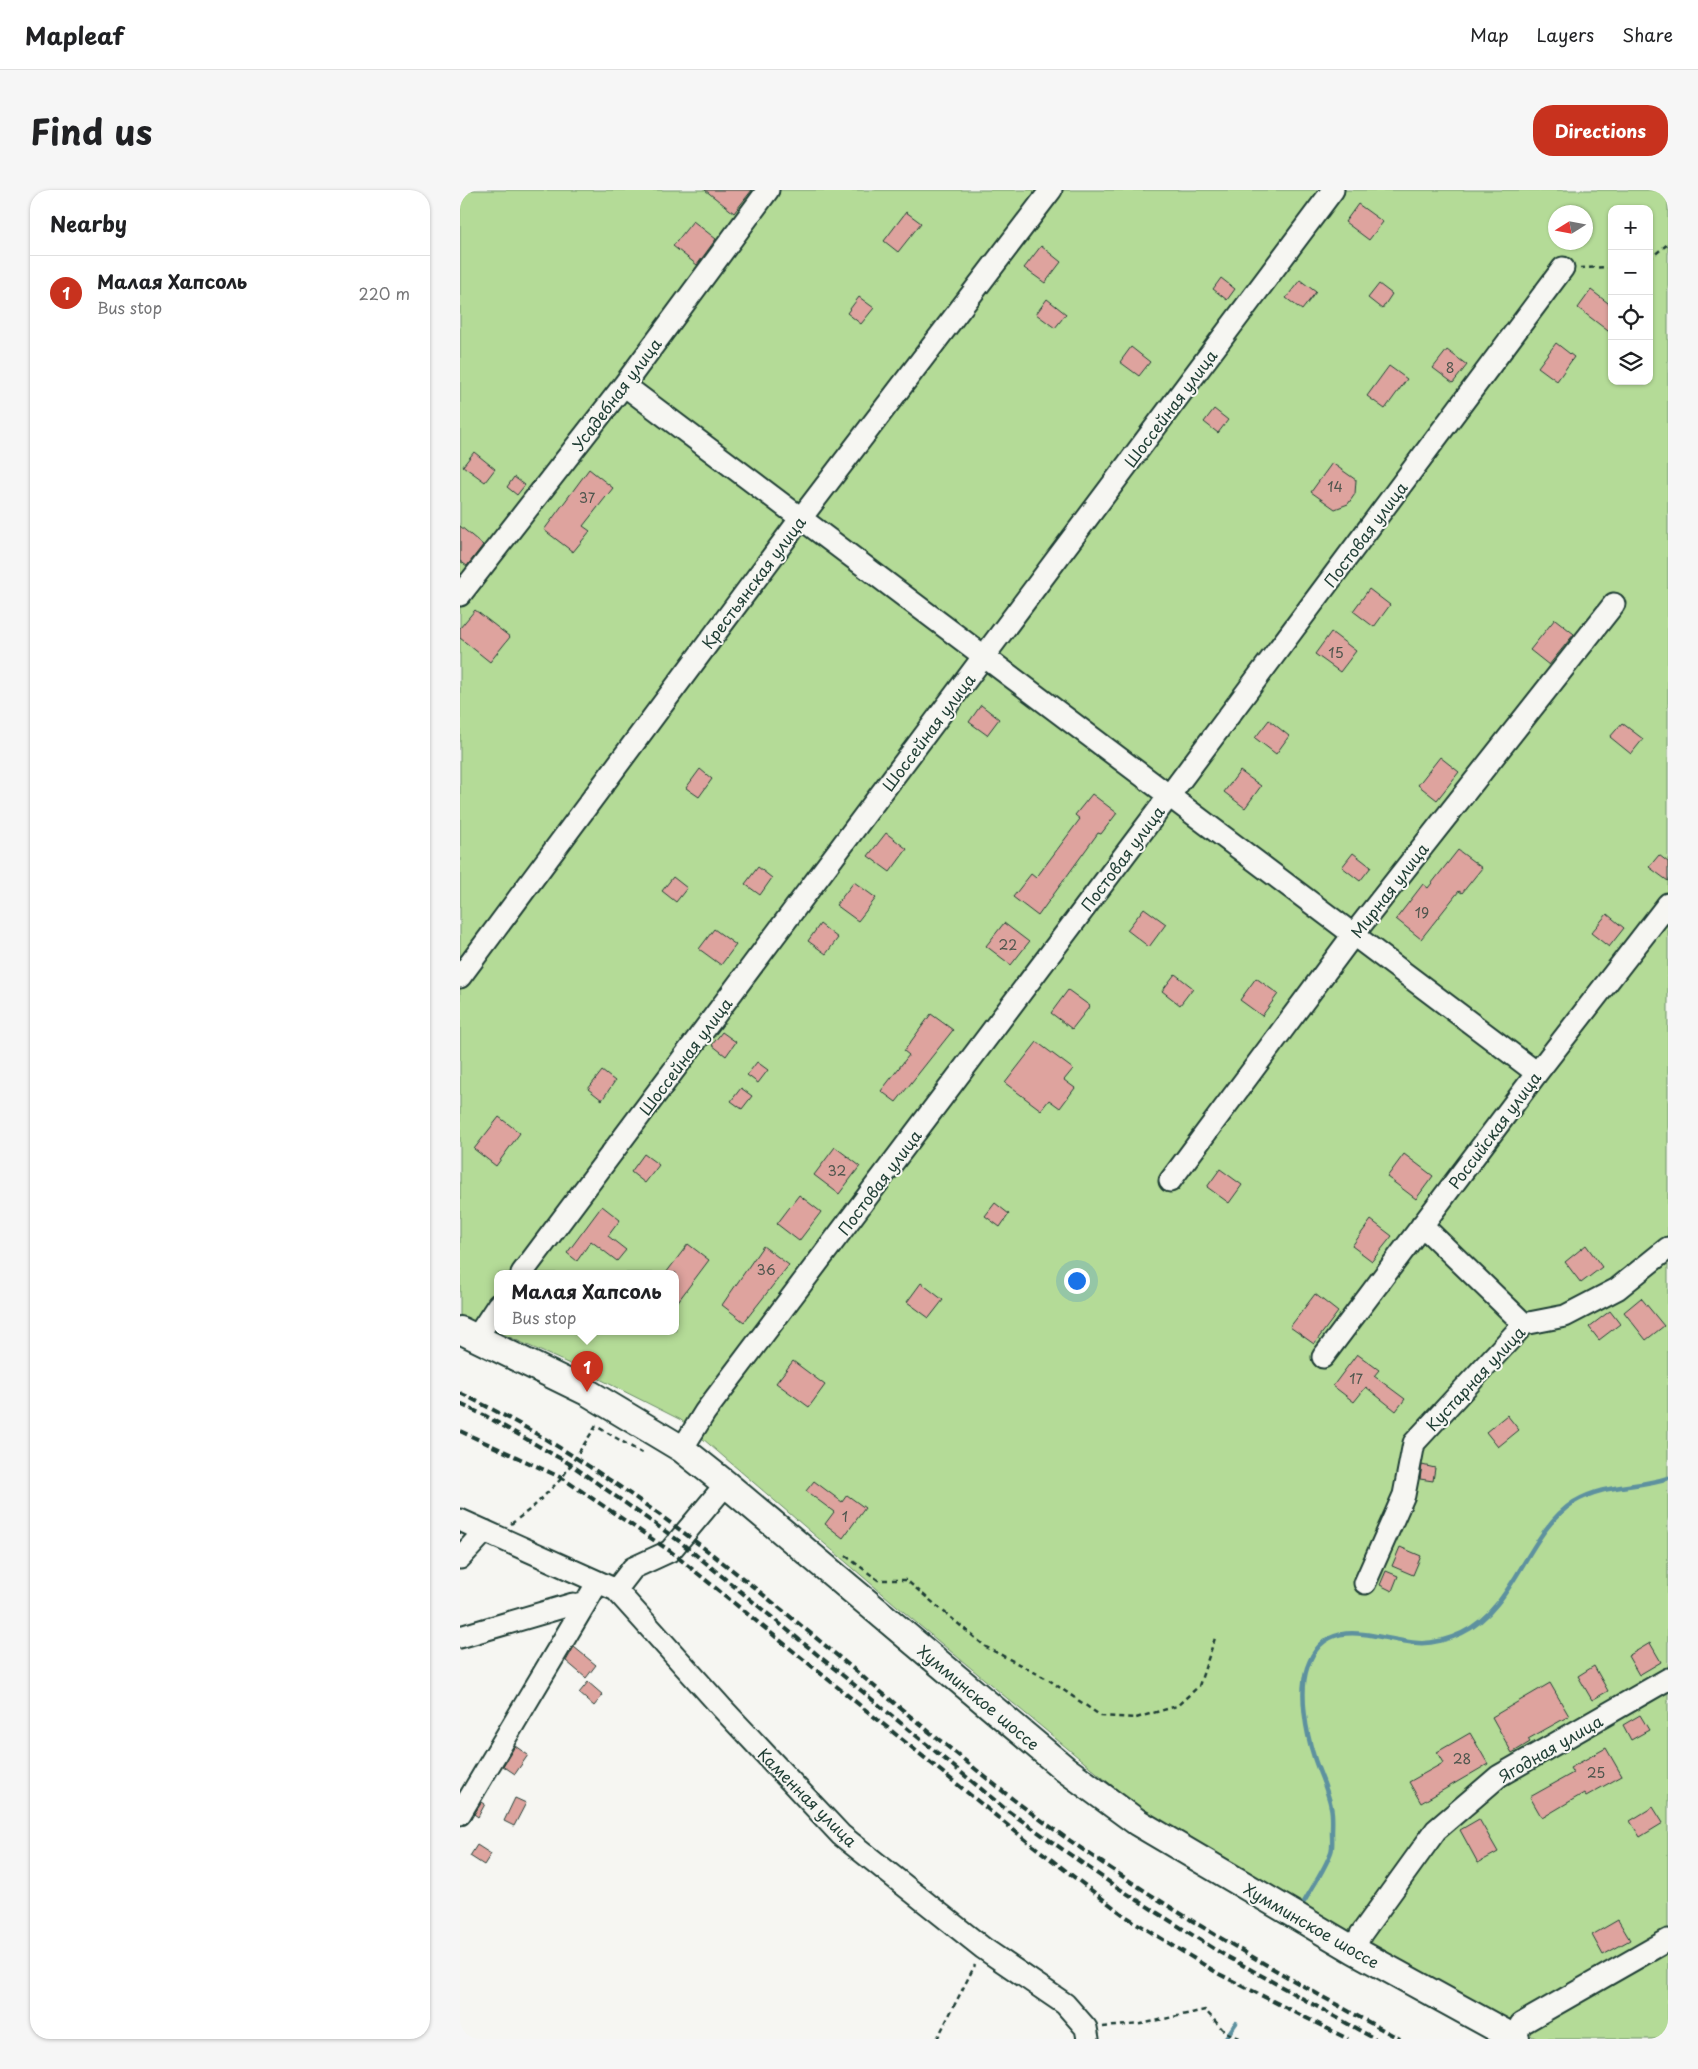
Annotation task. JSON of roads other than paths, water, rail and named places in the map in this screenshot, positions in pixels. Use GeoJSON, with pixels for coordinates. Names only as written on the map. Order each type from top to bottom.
{"type":"FeatureCollection","features":[{"type":"Feature","properties":{"kind":"main road","name":"Хумминское шоссе"},"geometry":{"type":"LineString","coordinates":[[468,1334],[587,1392],[682,1449],[1065,1770],[1137,1822],[1354,1950],[1516,2039]]}},
{"type":"Feature","properties":{"kind":"street","name":"Усадебная улица"},"geometry":{"type":"LineString","coordinates":[[460,595],[624,385],[768,190]]}},
{"type":"Feature","properties":{"kind":"street","name":"Крестьянская улица"},"geometry":{"type":"LineString","coordinates":[[460,978],[800,518],[1051,190]]}},
{"type":"Feature","properties":{"kind":"street","name":"Шоссейная улица"},"geometry":{"type":"LineString","coordinates":[[524,1270],[1333,190]]}},
{"type":"Feature","properties":{"kind":"street","name":"Постовая улица"},"geometry":{"type":"LineString","coordinates":[[682,1449],[705,1412],[1169,796],[1563,268]]}},
{"type":"Feature","properties":{"kind":"street"},"geometry":{"type":"LineString","coordinates":[[624,385],[1537,1073]]}},
{"type":"Feature","properties":{"kind":"street","name":"Мирная улица"},"geometry":{"type":"LineString","coordinates":[[1170,1181],[1353,935],[1614,604]]}},
{"type":"Feature","properties":{"kind":"street","name":"Российская улица"},"geometry":{"type":"LineString","coordinates":[[1323,1357],[1537,1073],[1668,904]]}},
{"type":"Feature","properties":{"kind":"street"},"geometry":{"type":"LineString","coordinates":[[1422,1225],[1524,1324]]}},
{"type":"Feature","properties":{"kind":"street","name":"Кустарная улица"},"geometry":{"type":"LineString","coordinates":[[1365,1583],[1404,1494],[1414,1443],[1524,1324],[1565,1316],[1617,1289],[1668,1248]]}},
{"type":"Feature","properties":{"kind":"street"},"geometry":{"type":"LineString","coordinates":[[468,1334],[494,1309]]}},
{"type":"Feature","properties":{"kind":"street"},"geometry":{"type":"LineString","coordinates":[[460,1814],[582,1609],[607,1586],[633,1568],[670,1551],[726,1484]]}},
{"type":"Feature","properties":{"kind":"street"},"geometry":{"type":"LineString","coordinates":[[460,1520],[607,1586]]}},
{"type":"Feature","properties":{"kind":"street"},"geometry":{"type":"LineString","coordinates":[[460,1558],[490,1534]]}},
{"type":"Feature","properties":{"kind":"street","name":"Каменная улица"},"geometry":{"type":"LineString","coordinates":[[607,1586],[841,1835],[983,1948],[1065,2004],[1087,2034]]}},
{"type":"Feature","properties":{"kind":"street"},"geometry":{"type":"LineString","coordinates":[[460,1637],[573,1604],[582,1609]]}},
{"type":"Feature","properties":{"kind":"street","name":"Ягодная улица"},"geometry":{"type":"LineString","coordinates":[[1354,1950],[1361,1934],[1436,1830],[1499,1776],[1668,1679]]}},
{"type":"Feature","properties":{"kind":"street"},"geometry":{"type":"LineString","coordinates":[[1516,2039],[1521,2024],[1668,1940]]}},
{"type":"Feature","properties":{"kind":"waterway"},"geometry":{"type":"LineString","coordinates":[[1304,1902],[1326,1865],[1332,1845],[1331,1807],[1311,1747],[1304,1712],[1305,1678],[1307,1668],[1316,1650],[1327,1640],[1340,1635],[1355,1633],[1418,1643],[1441,1641],[1462,1633],[1480,1621],[1495,1606],[1544,1532],[1558,1515],[1574,1502],[1597,1492],[1668,1478]]}},
{"type":"Feature","properties":{"kind":"waterway"},"geometry":{"type":"LineString","coordinates":[[1225,2039],[1236,2023]]}},
{"type":"Feature","properties":{"kind":"railway"},"geometry":{"type":"LineString","coordinates":[[460,1393],[525,1427],[588,1466],[649,1508],[767,1598],[1004,1792],[1107,1866],[1251,1956],[1400,2039]]}},
{"type":"Feature","properties":{"kind":"railway"},"geometry":{"type":"LineString","coordinates":[[460,1404],[484,1415],[570,1464],[679,1541],[1008,1811],[1112,1884],[1221,1953],[1375,2039]]}},
{"type":"Feature","properties":{"kind":"railway"},"geometry":{"type":"LineString","coordinates":[[460,1431],[562,1478],[670,1551],[1027,1841],[1125,1916],[1219,1974],[1348,2039]]}},
{"type":"Feature","properties":{"kind":"place","name":"Малая Хапсоль"},"geometry":{"type":"Point","coordinates":[587,1392]}}]}
